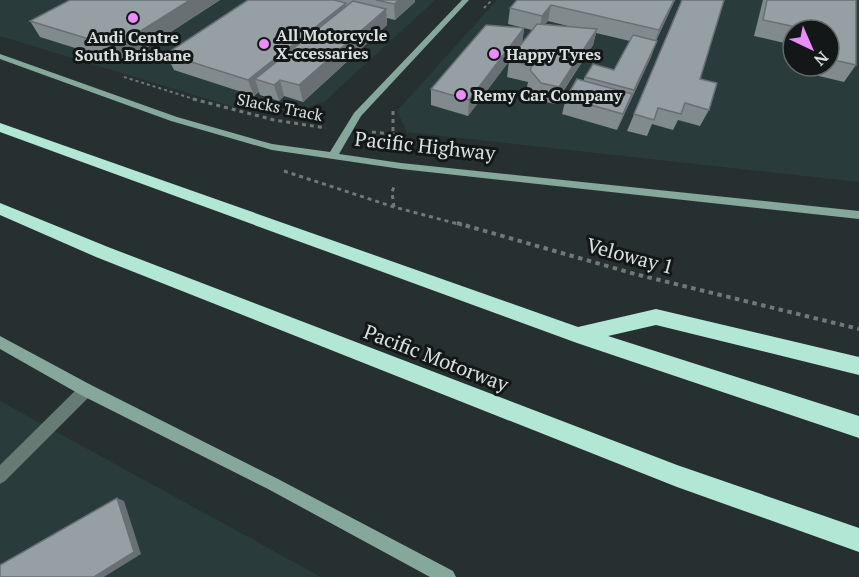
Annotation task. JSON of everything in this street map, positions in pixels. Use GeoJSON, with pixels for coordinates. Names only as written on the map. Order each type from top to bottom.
{"type":"FeatureCollection","features":[{"type":"Feature","properties":{"kind":"highway"},"geometry":{"type":"LineString","coordinates":[[0,127],[577,335],[859,427]]}},
{"type":"Feature","properties":{"kind":"highway","name":"Pacific Motorway"},"geometry":{"type":"LineString","coordinates":[[0,209],[102,252],[677,476],[859,540]]}},
{"type":"Feature","properties":{"kind":"highway"},"geometry":{"type":"LineString","coordinates":[[577,335],[656,317],[859,366]]}},
{"type":"Feature","properties":{"kind":"street"},"geometry":{"type":"LineString","coordinates":[[332,157],[365,107],[466,0]]}},
{"type":"Feature","properties":{"kind":"street","name":"Pacific Highway"},"geometry":{"type":"LineString","coordinates":[[0,56],[216,132],[272,147],[332,157],[859,215]]}},
{"type":"Feature","properties":{"kind":"street"},"geometry":{"type":"LineString","coordinates":[[0,342],[86,390],[273,484],[447,577]]}},
{"type":"Feature","properties":{"kind":"lane"},"geometry":{"type":"LineString","coordinates":[[0,476],[86,390]]}},
{"type":"Feature","properties":{"kind":"path"},"geometry":{"type":"LineString","coordinates":[[484,9],[492,0]]}},
{"type":"Feature","properties":{"kind":"path","name":"Slacks Track"},"geometry":{"type":"LineString","coordinates":[[123,77],[223,108],[305,126],[393,134]]}},
{"type":"Feature","properties":{"kind":"path"},"geometry":{"type":"LineString","coordinates":[[399,102],[392,111],[393,134],[407,138],[406,144]]}},
{"type":"Feature","properties":{"kind":"path","name":"Veloway 1"},"geometry":{"type":"LineString","coordinates":[[392,192],[394,207],[512,237],[635,274],[859,329]]}},
{"type":"Feature","properties":{"kind":"shaded area"},"geometry":{"type":"Polygon","coordinates":[[[0,0],[435,0],[325,101],[299,111],[240,109],[0,36],[0,0]]]}},
{"type":"Feature","properties":{"kind":"shaded area"},"geometry":{"type":"Polygon","coordinates":[[[497,0],[859,0],[859,182],[407,132],[397,111],[497,0]]]}},
{"type":"Feature","properties":{"kind":"shaded area"},"geometry":{"type":"Polygon","coordinates":[[[0,401],[321,577],[0,577],[0,401]]]}},
{"type":"Feature","properties":{"kind":"building"},"geometry":{"type":"Polygon","coordinates":[[[70,0],[190,0],[115,47],[30,21],[70,0]]]}},
{"type":"Feature","properties":{"kind":"building","name":"All Motorcycle X-ccessaries"},"geometry":{"type":"Polygon","coordinates":[[[248,0],[334,0],[346,3],[248,80],[166,54],[248,0]]]}},
{"type":"Feature","properties":{"kind":"building"},"geometry":{"type":"Polygon","coordinates":[[[376,0],[399,0],[394,4],[376,0]]]}},
{"type":"Feature","properties":{"kind":"building"},"geometry":{"type":"Polygon","coordinates":[[[517,0],[674,0],[659,30],[551,5],[542,16],[510,8],[517,0]]]}},
{"type":"Feature","properties":{"kind":"building"},"geometry":{"type":"Polygon","coordinates":[[[682,0],[724,0],[700,79],[717,83],[709,110],[685,103],[681,114],[658,108],[654,120],[634,114],[682,0]]]}},
{"type":"Feature","properties":{"kind":"building"},"geometry":{"type":"Polygon","coordinates":[[[767,0],[856,0],[856,65],[841,62],[841,18],[781,18],[781,24],[763,20],[767,0]]]}},
{"type":"Feature","properties":{"kind":"building"},"geometry":{"type":"Polygon","coordinates":[[[353,1],[386,9],[299,85],[280,80],[274,85],[255,79],[353,1]]]}},
{"type":"Feature","properties":{"kind":"building"},"geometry":{"type":"Polygon","coordinates":[[[537,24],[597,29],[559,87],[541,83],[530,70],[532,66],[509,60],[537,24]]]}},
{"type":"Feature","properties":{"kind":"building"},"geometry":{"type":"Polygon","coordinates":[[[486,25],[524,28],[469,100],[431,89],[486,25]]]}},
{"type":"Feature","properties":{"kind":"building"},"geometry":{"type":"Polygon","coordinates":[[[633,35],[657,41],[634,90],[585,77],[593,64],[614,70],[633,35]]]}},
{"type":"Feature","properties":{"kind":"building"},"geometry":{"type":"Polygon","coordinates":[[[577,79],[632,94],[623,114],[566,98],[577,79]]]}},
{"type":"Feature","properties":{"kind":"building"},"geometry":{"type":"Polygon","coordinates":[[[117,498],[134,552],[94,577],[0,577],[0,565],[117,498]]]}},
{"type":"Feature","properties":{"kind":"place","name":"Audi Centre South Brisbane"},"geometry":{"type":"Point","coordinates":[133,18]}},
{"type":"Feature","properties":{"kind":"place","name":"All Motorcycle X-ccessaries"},"geometry":{"type":"Point","coordinates":[264,44]}},
{"type":"Feature","properties":{"kind":"place","name":"Happy Tyres"},"geometry":{"type":"Point","coordinates":[494,54]}},
{"type":"Feature","properties":{"kind":"place","name":"Remy Car Company"},"geometry":{"type":"Point","coordinates":[461,95]}}]}
